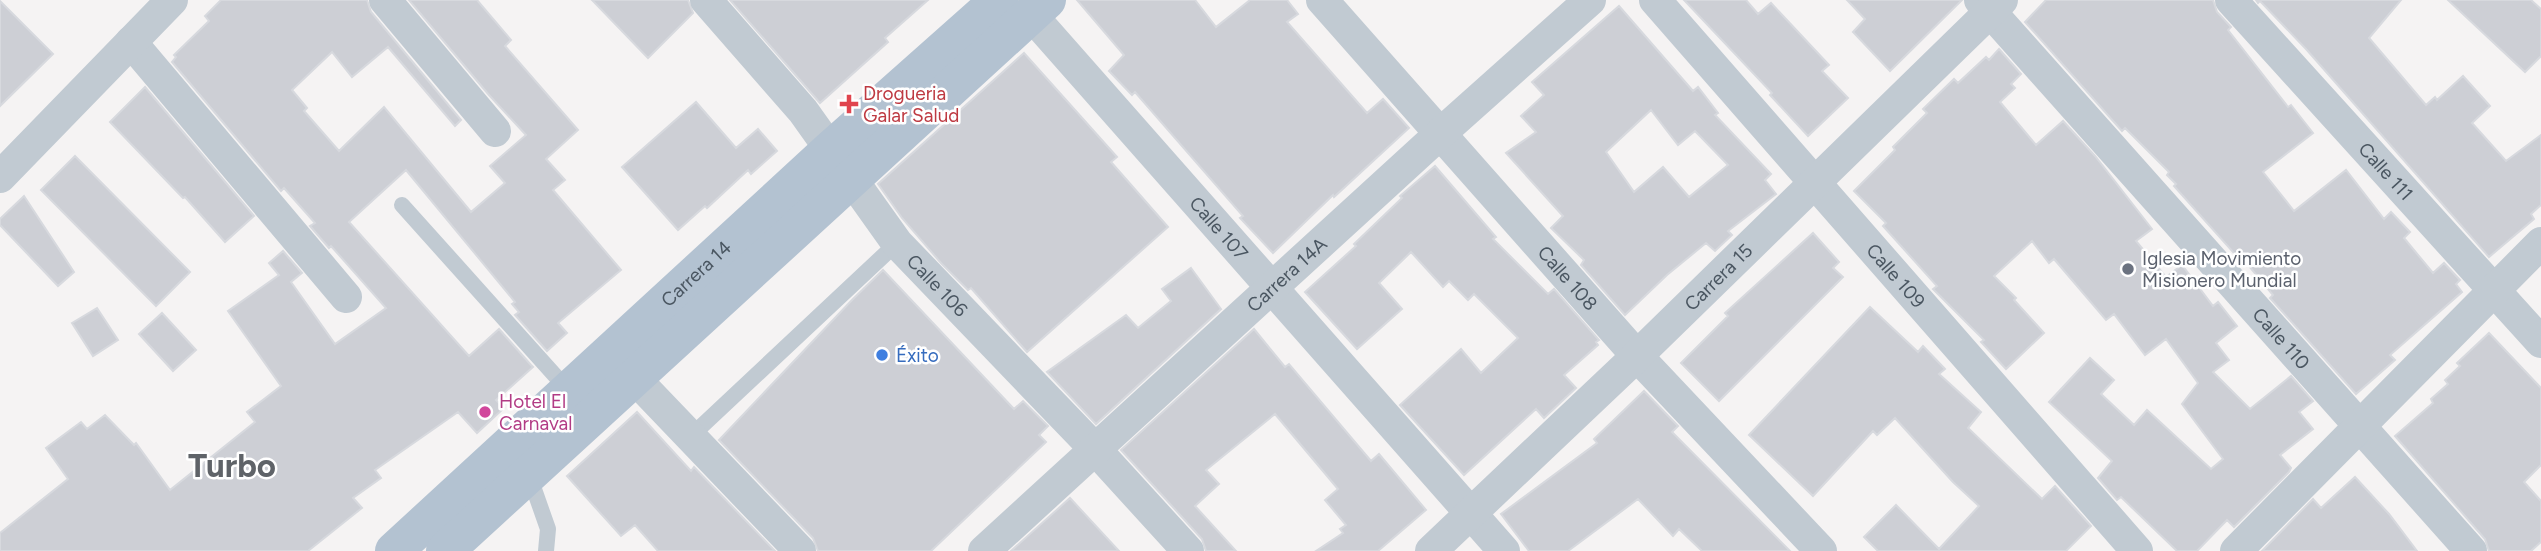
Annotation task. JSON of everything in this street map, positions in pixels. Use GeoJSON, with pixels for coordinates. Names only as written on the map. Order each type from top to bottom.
{"type":"FeatureCollection","features":[{"type":"Feature","properties":{"kind":"main road","name":"Carrera 14"},"geometry":{"type":"LineString","coordinates":[[445,551],[529,475],[622,365],[841,164],[1024,3]]}},
{"type":"Feature","properties":{"kind":"main road","name":"Carrera 14"},"geometry":{"type":"LineString","coordinates":[[394,551],[568,390],[622,365]]}},
{"type":"Feature","properties":{"kind":"street"},"geometry":{"type":"LineString","coordinates":[[1,173],[172,0]]}},
{"type":"Feature","properties":{"kind":"street"},"geometry":{"type":"LineString","coordinates":[[385,0],[495,131]]}},
{"type":"Feature","properties":{"kind":"street","name":"Calle 106"},"geometry":{"type":"LineString","coordinates":[[706,0],[803,111],[897,243],[1095,449],[1188,551]]}},
{"type":"Feature","properties":{"kind":"street","name":"Calle 108"},"geometry":{"type":"LineString","coordinates":[[1322,0],[1637,356],[1821,551]]}},
{"type":"Feature","properties":{"kind":"street","name":"Carrera 14A"},"geometry":{"type":"LineString","coordinates":[[984,551],[1590,0]]}},
{"type":"Feature","properties":{"kind":"street","name":"Calle 109"},"geometry":{"type":"LineString","coordinates":[[1655,0],[2137,551]]}},
{"type":"Feature","properties":{"kind":"street","name":"Calle 111"},"geometry":{"type":"LineString","coordinates":[[2231,0],[2541,342]]}},
{"type":"Feature","properties":{"kind":"street","name":"Calle 107"},"geometry":{"type":"LineString","coordinates":[[1024,3],[1504,551]]}},
{"type":"Feature","properties":{"kind":"street","name":"Carrera 15"},"geometry":{"type":"LineString","coordinates":[[1431,551],[1637,356],[1814,183],[1991,4]]}},
{"type":"Feature","properties":{"kind":"street","name":"Calle 110"},"geometry":{"type":"LineString","coordinates":[[1991,4],[2471,551]]}},
{"type":"Feature","properties":{"kind":"street"},"geometry":{"type":"LineString","coordinates":[[131,42],[346,296]]}},
{"type":"Feature","properties":{"kind":"street"},"geometry":{"type":"LineString","coordinates":[[2236,551],[2541,243]]}},
{"type":"Feature","properties":{"kind":"street"},"geometry":{"type":"LineString","coordinates":[[622,365],[800,551]]}},
{"type":"Feature","properties":{"kind":"lane"},"geometry":{"type":"LineString","coordinates":[[402,205],[568,390]]}},
{"type":"Feature","properties":{"kind":"lane"},"geometry":{"type":"LineString","coordinates":[[691,437],[897,243]]}},
{"type":"Feature","properties":{"kind":"lane"},"geometry":{"type":"LineString","coordinates":[[529,475],[548,528],[546,551]]}},
{"type":"Feature","properties":{"kind":"building"},"geometry":{"type":"Polygon","coordinates":[[[221,0],[367,0],[371,12],[461,120],[455,126],[388,47],[352,77],[332,52],[292,90],[307,108],[304,111],[339,151],[384,107],[471,212],[505,183],[490,166],[526,135],[409,0],[477,0],[511,40],[505,46],[578,130],[546,159],[565,180],[553,190],[621,270],[558,323],[567,333],[547,351],[515,315],[519,312],[512,304],[515,302],[406,170],[349,222],[469,356],[499,329],[533,367],[496,400],[504,408],[477,433],[458,412],[375,470],[381,478],[353,498],[362,508],[308,551],[0,551],[0,533],[68,479],[46,448],[81,422],[87,429],[105,415],[134,445],[136,443],[170,490],[255,422],[247,412],[281,386],[228,311],[279,275],[269,263],[283,251],[302,273],[291,282],[335,344],[386,308],[331,246],[329,248],[310,226],[315,223],[284,188],[281,191],[172,62],[176,57],[174,55],[209,21],[205,16],[221,0]]]}},
{"type":"Feature","properties":{"kind":"building"},"geometry":{"type":"Polygon","coordinates":[[[592,0],[688,0],[693,13],[648,58],[592,0]]]}},
{"type":"Feature","properties":{"kind":"building"},"geometry":{"type":"Polygon","coordinates":[[[730,0],[928,0],[885,38],[888,42],[820,103],[730,0]]]}},
{"type":"Feature","properties":{"kind":"building"},"geometry":{"type":"Polygon","coordinates":[[[1077,0],[1195,0],[1216,27],[1250,0],[1287,0],[1298,14],[1287,22],[1367,113],[1383,99],[1409,128],[1334,197],[1333,195],[1273,253],[1240,218],[1243,216],[1135,92],[1132,95],[1109,71],[1124,55],[1077,0]]]}},
{"type":"Feature","properties":{"kind":"building"},"geometry":{"type":"Polygon","coordinates":[[[1684,0],[1746,0],[1758,14],[1771,3],[1829,65],[1822,71],[1848,98],[1808,136],[1770,95],[1772,93],[1684,0]]]}},
{"type":"Feature","properties":{"kind":"building"},"geometry":{"type":"Polygon","coordinates":[[[1847,0],[1962,0],[1890,71],[1853,32],[1865,19],[1847,0]]]}},
{"type":"Feature","properties":{"kind":"building"},"geometry":{"type":"Polygon","coordinates":[[[2046,0],[2213,0],[2217,12],[2231,27],[2228,30],[2288,107],[2291,105],[2313,133],[2263,172],[2294,211],[2346,170],[2384,219],[2391,212],[2410,232],[2404,238],[2433,273],[2444,263],[2460,280],[2456,284],[2462,292],[2390,355],[2395,360],[2356,394],[2270,298],[2273,295],[2244,260],[2242,262],[2174,186],[2176,184],[2167,175],[2169,172],[2125,128],[2122,131],[2025,22],[2046,0]]]}},
{"type":"Feature","properties":{"kind":"building"},"geometry":{"type":"Polygon","coordinates":[[[2256,0],[2401,0],[2369,38],[2426,105],[2435,97],[2437,100],[2463,76],[2490,106],[2472,123],[2506,161],[2541,135],[2541,205],[2531,214],[2534,219],[2489,257],[2306,49],[2256,0]]]}},
{"type":"Feature","properties":{"kind":"building"},"geometry":{"type":"Polygon","coordinates":[[[2448,0],[2531,0],[2541,9],[2541,56],[2525,72],[2448,0]]]}},
{"type":"Feature","properties":{"kind":"building"},"geometry":{"type":"Polygon","coordinates":[[[0,1],[53,54],[0,106],[0,1]]]}},
{"type":"Feature","properties":{"kind":"building"},"geometry":{"type":"Polygon","coordinates":[[[1619,6],[1693,91],[1698,87],[1718,113],[1715,115],[1771,174],[1765,180],[1776,194],[1728,231],[1732,235],[1715,251],[1706,243],[1625,315],[1581,265],[1584,260],[1551,228],[1563,216],[1506,153],[1536,132],[1521,116],[1544,95],[1532,82],[1619,6]],[[1651,110],[1606,152],[1634,192],[1663,167],[1689,197],[1728,165],[1695,131],[1678,145],[1651,110]]]}},
{"type":"Feature","properties":{"kind":"building"},"geometry":{"type":"Polygon","coordinates":[[[1999,49],[2021,74],[2011,84],[2015,88],[2000,102],[2036,145],[2063,121],[2095,156],[2152,229],[2136,241],[2166,277],[2182,265],[2213,306],[2218,302],[2237,326],[2216,343],[2229,360],[2213,372],[2250,409],[2291,376],[2313,401],[2299,412],[2313,429],[2280,455],[2291,468],[2289,472],[2234,527],[2227,520],[2197,551],[2177,551],[2121,497],[2117,500],[2098,478],[2112,461],[2049,402],[2090,358],[2114,380],[2101,394],[2134,425],[2147,410],[2211,469],[2223,459],[2182,404],[2198,383],[2166,339],[2145,355],[2114,314],[2106,320],[2054,259],[2049,263],[2032,241],[1994,276],[2044,333],[2006,369],[1981,342],[1984,340],[1933,289],[1937,286],[1883,226],[1886,223],[1854,191],[1927,113],[1923,109],[1954,79],[1958,83],[1986,57],[1989,60],[1999,49]]]}},
{"type":"Feature","properties":{"kind":"building"},"geometry":{"type":"Polygon","coordinates":[[[1024,53],[1117,157],[1111,162],[1168,227],[1027,352],[971,288],[968,290],[941,263],[902,218],[878,184],[1024,53]]]}},
{"type":"Feature","properties":{"kind":"building"},"geometry":{"type":"Polygon","coordinates":[[[145,87],[254,216],[225,242],[185,197],[183,198],[110,122],[145,87]]]}},
{"type":"Feature","properties":{"kind":"building"},"geometry":{"type":"Polygon","coordinates":[[[696,102],[736,148],[758,129],[777,151],[751,174],[748,170],[707,208],[705,206],[678,230],[622,167],[696,102]]]}},
{"type":"Feature","properties":{"kind":"building"},"geometry":{"type":"Polygon","coordinates":[[[75,156],[190,272],[156,306],[41,190],[75,156]]]}},
{"type":"Feature","properties":{"kind":"building"},"geometry":{"type":"Polygon","coordinates":[[[1435,166],[1496,237],[1493,239],[1548,294],[1554,289],[1599,340],[1596,342],[1598,345],[1564,375],[1576,388],[1544,418],[1536,409],[1464,475],[1400,405],[1461,349],[1481,373],[1518,338],[1474,294],[1468,300],[1449,281],[1443,287],[1411,252],[1379,283],[1402,309],[1357,349],[1305,292],[1356,246],[1354,244],[1402,198],[1400,196],[1435,166]]]}},
{"type":"Feature","properties":{"kind":"building"},"geometry":{"type":"Polygon","coordinates":[[[24,196],[74,272],[58,286],[0,225],[0,219],[24,196]]]}},
{"type":"Feature","properties":{"kind":"building"},"geometry":{"type":"Polygon","coordinates":[[[1813,233],[1839,262],[1833,268],[1843,277],[1719,401],[1681,363],[1728,316],[1725,313],[1813,233]]]}},
{"type":"Feature","properties":{"kind":"building"},"geometry":{"type":"Polygon","coordinates":[[[1191,268],[1221,309],[1096,424],[1047,372],[1126,315],[1138,328],[1171,301],[1162,289],[1191,268]]]}},
{"type":"Feature","properties":{"kind":"building","name":"Éxito"},"geometry":{"type":"Polygon","coordinates":[[[883,270],[1014,409],[1023,401],[1048,426],[1039,435],[1046,442],[931,551],[818,551],[813,538],[719,440],[883,270]]]}},
{"type":"Feature","properties":{"kind":"building"},"geometry":{"type":"Polygon","coordinates":[[[1870,307],[1918,352],[1923,346],[1945,369],[1939,374],[1981,412],[1968,428],[2042,499],[2055,486],[2091,526],[2066,551],[1878,551],[1864,537],[1896,505],[1939,549],[1979,506],[1953,482],[1895,418],[1877,435],[1873,431],[1813,496],[1749,435],[1870,307]]]}},
{"type":"Feature","properties":{"kind":"building"},"geometry":{"type":"Polygon","coordinates":[[[97,308],[118,340],[93,356],[72,323],[97,308]]]}},
{"type":"Feature","properties":{"kind":"building"},"geometry":{"type":"Polygon","coordinates":[[[162,313],[196,350],[173,371],[139,334],[162,313]]]}},
{"type":"Feature","properties":{"kind":"building"},"geometry":{"type":"Polygon","coordinates":[[[1254,329],[1285,367],[1289,364],[1371,461],[1379,454],[1426,510],[1378,551],[1316,551],[1343,533],[1340,529],[1346,525],[1325,500],[1338,489],[1275,414],[1206,470],[1219,484],[1195,506],[1236,551],[1206,551],[1202,539],[1121,450],[1254,329]]]}},
{"type":"Feature","properties":{"kind":"building"},"geometry":{"type":"Polygon","coordinates":[[[2489,333],[2541,388],[2541,465],[2524,482],[2541,501],[2541,542],[2531,551],[2489,551],[2485,539],[2395,436],[2433,403],[2431,399],[2448,384],[2445,380],[2460,366],[2457,363],[2489,333]]]}},
{"type":"Feature","properties":{"kind":"building"},"geometry":{"type":"Polygon","coordinates":[[[1644,391],[1678,426],[1672,432],[1790,551],[1702,551],[1679,529],[1673,536],[1638,499],[1568,551],[1529,551],[1501,514],[1597,443],[1594,439],[1644,391]]]}},
{"type":"Feature","properties":{"kind":"building"},"geometry":{"type":"Polygon","coordinates":[[[637,412],[691,471],[694,467],[775,551],[658,551],[635,525],[621,536],[567,476],[637,412]]]}},
{"type":"Feature","properties":{"kind":"building"},"geometry":{"type":"Polygon","coordinates":[[[2355,477],[2389,514],[2417,551],[2262,551],[2313,499],[2321,508],[2355,477]]]}},
{"type":"Feature","properties":{"kind":"building"},"geometry":{"type":"Polygon","coordinates":[[[1070,498],[1119,551],[1011,551],[1070,498]]]}},
{"type":"Feature","properties":{"kind":"place","name":"Drogueria Galar Salud"},"geometry":{"type":"Point","coordinates":[849,104]}},
{"type":"Feature","properties":{"kind":"place","name":"Iglesia Movimiento Misionero Mundial"},"geometry":{"type":"Point","coordinates":[2128,269]}},
{"type":"Feature","properties":{"kind":"place","name":"Éxito"},"geometry":{"type":"Point","coordinates":[882,355]}},
{"type":"Feature","properties":{"kind":"place","name":"Hotel El Carnaval"},"geometry":{"type":"Point","coordinates":[485,412]}},
{"type":"Feature","properties":{"kind":"district","name":"Turbo"},"geometry":{"type":"Point","coordinates":[232,465]}}]}
